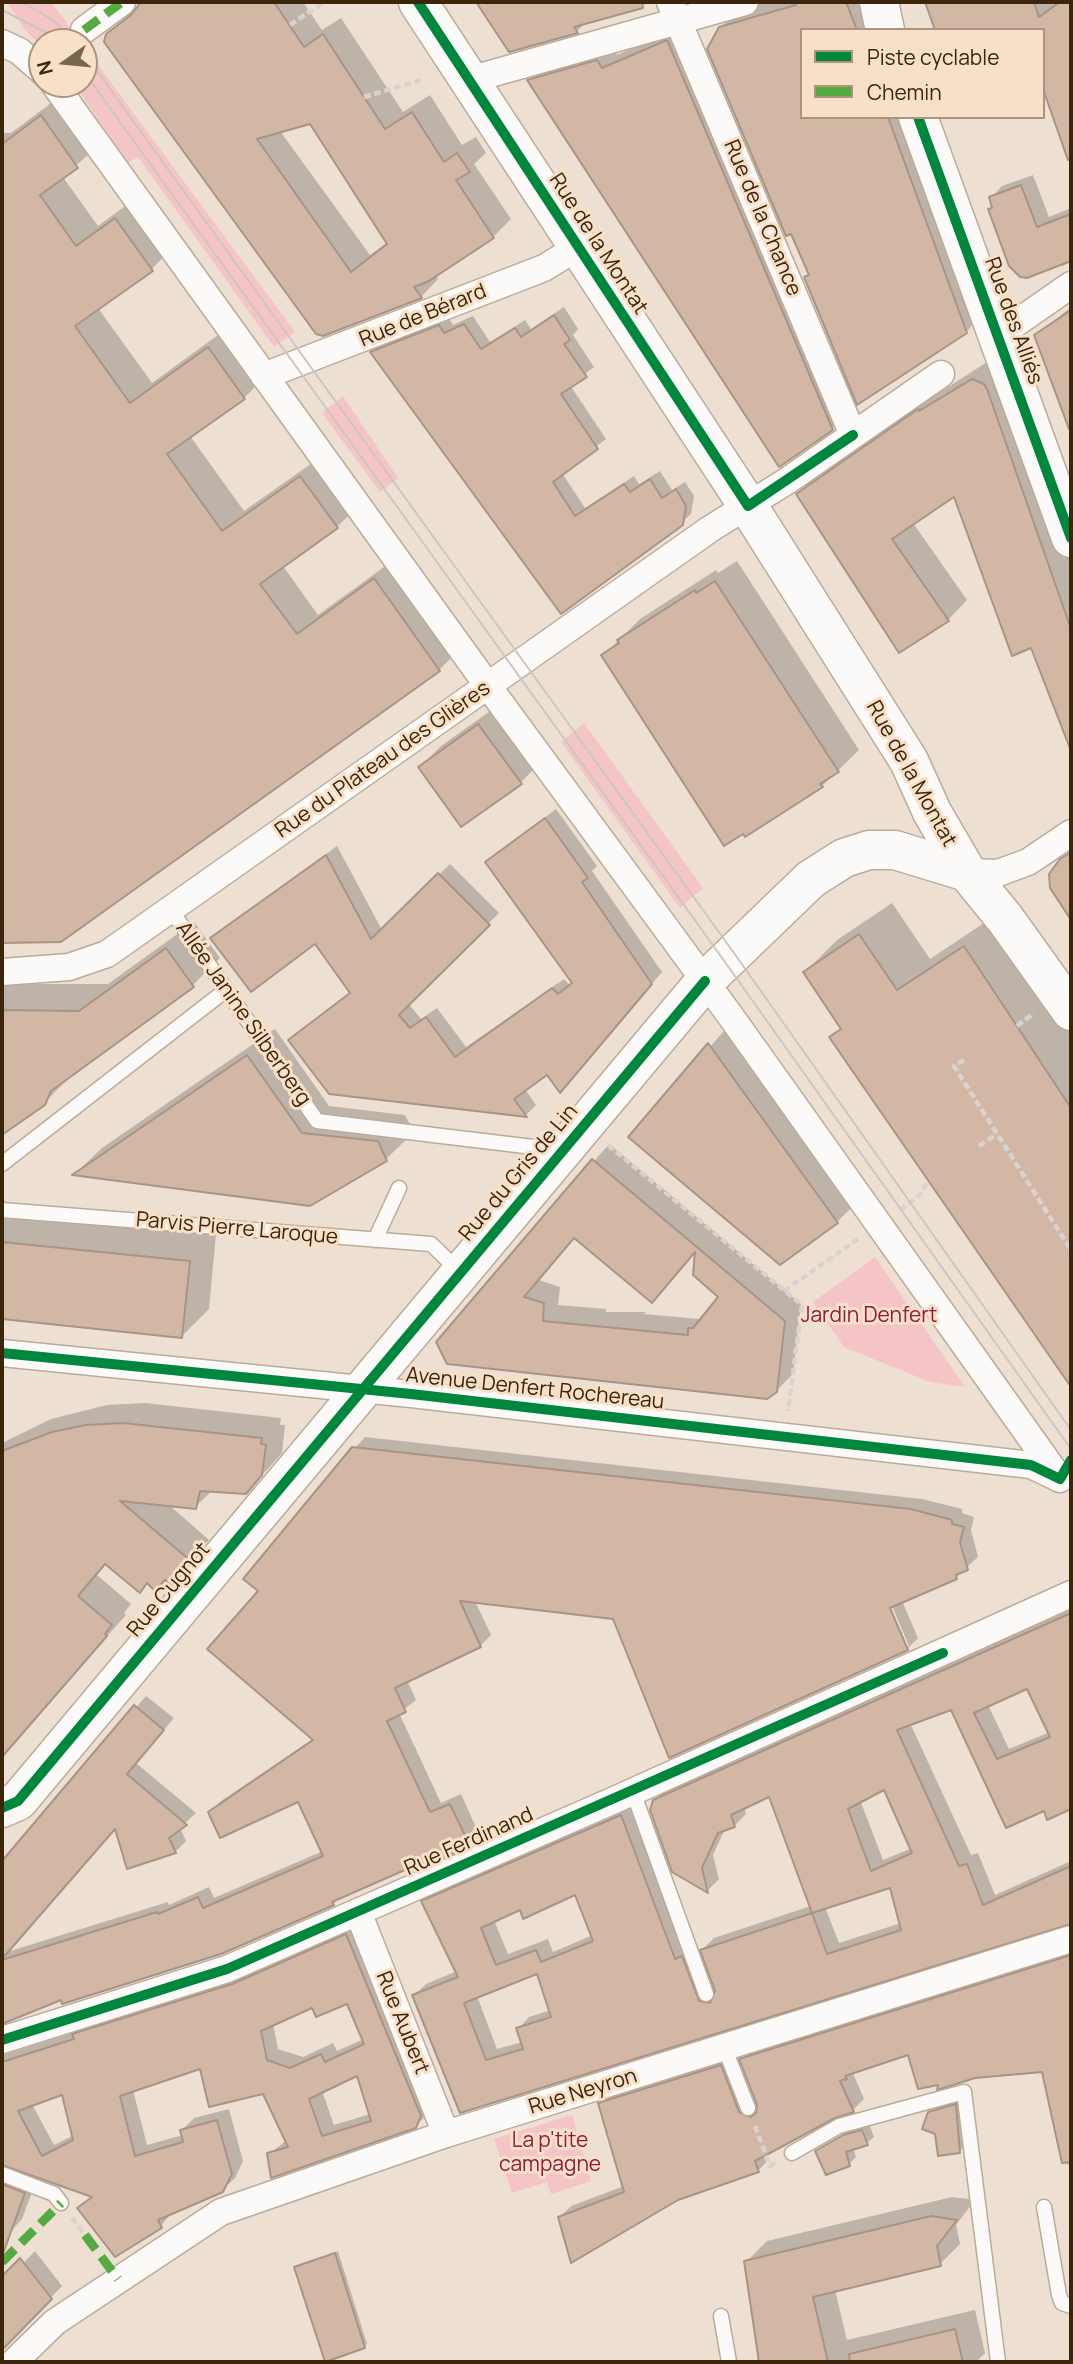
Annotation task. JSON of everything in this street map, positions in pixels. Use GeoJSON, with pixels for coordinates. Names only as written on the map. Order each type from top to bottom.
{"type":"FeatureCollection","features":[{"type":"Feature","properties":{"kind":"main road","name":"Rue de la Montat"},"geometry":{"type":"LineString","coordinates":[[418,2],[748,506],[909,761],[927,803],[967,872],[1006,920],[1071,1011]]}},
{"type":"Feature","properties":{"kind":"main road"},"geometry":{"type":"LineString","coordinates":[[879,2],[885,28]]}},
{"type":"Feature","properties":{"kind":"main road","name":"Rue des Alliés"},"geometry":{"type":"LineString","coordinates":[[919,119],[1071,538]]}},
{"type":"Feature","properties":{"kind":"main road","name":"Rue du Gris de Lin"},"geometry":{"type":"LineString","coordinates":[[362,1390],[705,981],[811,878],[844,858],[869,850],[895,850],[967,872]]}},
{"type":"Feature","properties":{"kind":"main road","name":"Rue Cugnot"},"geometry":{"type":"LineString","coordinates":[[2,1808],[18,1801],[362,1390]]}},
{"type":"Feature","properties":{"kind":"street"},"geometry":{"type":"LineString","coordinates":[[87,28],[122,2]]}},
{"type":"Feature","properties":{"kind":"street"},"geometry":{"type":"LineString","coordinates":[[469,80],[674,11],[744,2]]}},
{"type":"Feature","properties":{"kind":"street","name":"Rue de la Chance"},"geometry":{"type":"LineString","coordinates":[[674,11],[853,435]]}},
{"type":"Feature","properties":{"kind":"street"},"geometry":{"type":"LineString","coordinates":[[2,43],[28,59]]}},
{"type":"Feature","properties":{"kind":"street"},"geometry":{"type":"LineString","coordinates":[[64,98],[488,686],[1068,1476]]}},
{"type":"Feature","properties":{"kind":"street","name":"Rue de Bérard"},"geometry":{"type":"LineString","coordinates":[[264,376],[544,268],[578,247]]}},
{"type":"Feature","properties":{"kind":"street"},"geometry":{"type":"LineString","coordinates":[[999,335],[1071,285]]}},
{"type":"Feature","properties":{"kind":"street","name":"Rue du Plateau des Glières"},"geometry":{"type":"LineString","coordinates":[[2,972],[69,967],[107,954],[488,686],[941,374]]}},
{"type":"Feature","properties":{"kind":"street"},"geometry":{"type":"LineString","coordinates":[[967,872],[998,873],[1028,862],[1071,834]]}},
{"type":"Feature","properties":{"kind":"street","name":"Avenue Denfert Rochereau"},"geometry":{"type":"LineString","coordinates":[[2,1353],[785,1436],[1031,1465],[1068,1476]]}},
{"type":"Feature","properties":{"kind":"street","name":"Rue Ferdinand"},"geometry":{"type":"LineString","coordinates":[[2,2040],[227,1969],[633,1791],[1071,1594]]}},
{"type":"Feature","properties":{"kind":"street","name":"Rue Aubert"},"geometry":{"type":"LineString","coordinates":[[358,1912],[446,2134]]}},
{"type":"Feature","properties":{"kind":"street","name":"Rue Neyron"},"geometry":{"type":"LineString","coordinates":[[14,2362],[55,2322],[221,2212],[446,2134],[1071,1939]]}},
{"type":"Feature","properties":{"kind":"lane","name":"Allée Janine Silberberg"},"geometry":{"type":"LineString","coordinates":[[171,910],[317,1121],[574,1138]]}},
{"type":"Feature","properties":{"kind":"lane"},"geometry":{"type":"LineString","coordinates":[[2,1164],[226,990]]}},
{"type":"Feature","properties":{"kind":"lane"},"geometry":{"type":"LineString","coordinates":[[374,1240],[399,1188]]}},
{"type":"Feature","properties":{"kind":"lane","name":"Parvis Pierre Laroque"},"geometry":{"type":"LineString","coordinates":[[2,1210],[431,1244],[460,1272]]}},
{"type":"Feature","properties":{"kind":"lane"},"geometry":{"type":"LineString","coordinates":[[633,1791],[706,1994]]}},
{"type":"Feature","properties":{"kind":"lane"},"geometry":{"type":"LineString","coordinates":[[725,2049],[748,2108]]}},
{"type":"Feature","properties":{"kind":"lane"},"geometry":{"type":"LineString","coordinates":[[792,2153],[839,2126],[964,2092],[998,2362]]}},
{"type":"Feature","properties":{"kind":"lane"},"geometry":{"type":"LineString","coordinates":[[2,2175],[54,2194],[61,2203]]}},
{"type":"Feature","properties":{"kind":"lane"},"geometry":{"type":"LineString","coordinates":[[1044,2207],[1059,2295],[1062,2303],[1071,2306]]}},
{"type":"Feature","properties":{"kind":"lane"},"geometry":{"type":"LineString","coordinates":[[721,2316],[729,2362]]}},
{"type":"Feature","properties":{"kind":"path"},"geometry":{"type":"LineString","coordinates":[[290,25],[324,2]]}},
{"type":"Feature","properties":{"kind":"path"},"geometry":{"type":"LineString","coordinates":[[364,97],[421,80]]}},
{"type":"Feature","properties":{"kind":"path"},"geometry":{"type":"LineString","coordinates":[[964,1060],[954,1066],[1071,1250]]}},
{"type":"Feature","properties":{"kind":"path"},"geometry":{"type":"LineString","coordinates":[[979,1146],[998,1134]]}},
{"type":"Feature","properties":{"kind":"path"},"geometry":{"type":"LineString","coordinates":[[574,1138],[802,1305],[785,1436]]}},
{"type":"Feature","properties":{"kind":"path"},"geometry":{"type":"LineString","coordinates":[[784,1291],[798,1281]]}},
{"type":"Feature","properties":{"kind":"path"},"geometry":{"type":"LineString","coordinates":[[748,2108],[770,2166],[792,2153]]}},
{"type":"Feature","properties":{"kind":"green space"},"geometry":{"type":"Polygon","coordinates":[[[7,2],[51,2],[70,28],[28,28],[27,33],[7,2]]]}},
{"type":"Feature","properties":{"kind":"green space"},"geometry":{"type":"Polygon","coordinates":[[[98,65],[295,332],[274,347],[138,157],[128,163],[84,98],[98,98],[98,65]]]}},
{"type":"Feature","properties":{"kind":"green space"},"geometry":{"type":"Polygon","coordinates":[[[343,396],[398,478],[380,492],[322,413],[343,396]]]}},
{"type":"Feature","properties":{"kind":"green space"},"geometry":{"type":"Polygon","coordinates":[[[584,723],[703,888],[680,908],[561,742],[584,723]]]}},
{"type":"Feature","properties":{"kind":"green space","name":"Jardin Denfert"},"geometry":{"type":"Polygon","coordinates":[[[875,1257],[965,1387],[930,1382],[844,1347],[813,1302],[875,1257]]]}},
{"type":"Feature","properties":{"kind":"green space","name":"La p'tite campagne"},"geometry":{"type":"Polygon","coordinates":[[[572,2115],[591,2181],[551,2194],[547,2182],[512,2193],[494,2139],[572,2115]]]}},
{"type":"Feature","properties":{"kind":"building"},"geometry":{"type":"Polygon","coordinates":[[[141,2],[274,2],[304,47],[323,34],[385,129],[412,112],[444,162],[457,153],[470,172],[456,180],[494,238],[429,281],[414,287],[422,298],[323,336],[316,334],[104,42],[106,34],[131,15],[141,2]],[[310,124],[257,139],[351,272],[387,244],[310,124]]]}},
{"type":"Feature","properties":{"kind":"building"},"geometry":{"type":"Polygon","coordinates":[[[476,2],[642,2],[643,8],[574,27],[578,33],[509,52],[476,2]]]}},
{"type":"Feature","properties":{"kind":"building"},"geometry":{"type":"Polygon","coordinates":[[[795,2],[846,2],[856,28],[800,28],[800,119],[889,119],[967,333],[857,405],[804,277],[809,275],[791,234],[786,236],[707,49],[719,27],[796,5],[795,2]]]}},
{"type":"Feature","properties":{"kind":"building"},"geometry":{"type":"Polygon","coordinates":[[[925,2],[1034,2],[1039,17],[1060,2],[1071,2],[1071,159],[1068,160],[1045,95],[1045,28],[934,28],[925,2]]]}},
{"type":"Feature","properties":{"kind":"building"},"geometry":{"type":"Polygon","coordinates":[[[667,40],[833,430],[779,467],[527,80],[597,60],[602,68],[667,40]]]}},
{"type":"Feature","properties":{"kind":"building"},"geometry":{"type":"Polygon","coordinates":[[[41,115],[78,168],[40,195],[76,246],[115,218],[153,271],[75,326],[130,403],[208,347],[245,399],[167,454],[222,531],[300,476],[338,528],[260,584],[297,634],[374,578],[440,671],[61,942],[2,943],[2,144],[41,115]]]}},
{"type":"Feature","properties":{"kind":"building"},"geometry":{"type":"Polygon","coordinates":[[[1021,185],[1037,227],[1071,214],[1071,261],[1027,278],[1020,277],[1009,266],[988,209],[992,208],[989,197],[1021,185]]]}},
{"type":"Feature","properties":{"kind":"building"},"geometry":{"type":"Polygon","coordinates":[[[1071,310],[1071,428],[1069,429],[1034,335],[1071,310]]]}},
{"type":"Feature","properties":{"kind":"building"},"geometry":{"type":"Polygon","coordinates":[[[554,315],[570,340],[564,344],[587,377],[561,394],[598,449],[553,482],[575,516],[624,484],[630,492],[650,479],[662,498],[676,489],[686,506],[683,525],[561,614],[370,352],[439,325],[444,333],[464,324],[481,349],[515,328],[521,337],[554,315]]]}},
{"type":"Feature","properties":{"kind":"building"},"geometry":{"type":"Polygon","coordinates":[[[972,379],[984,384],[987,389],[1071,629],[1071,751],[1031,648],[1012,656],[954,497],[892,539],[949,621],[899,653],[796,494],[918,409],[919,411],[972,379]]]}},
{"type":"Feature","properties":{"kind":"building"},"geometry":{"type":"Polygon","coordinates":[[[715,581],[839,772],[820,784],[823,787],[745,837],[743,834],[724,846],[601,655],[619,643],[617,640],[695,590],[696,593],[715,581]]]}},
{"type":"Feature","properties":{"kind":"building"},"geometry":{"type":"Polygon","coordinates":[[[478,724],[522,784],[461,827],[418,767],[478,724]]]}},
{"type":"Feature","properties":{"kind":"building"},"geometry":{"type":"Polygon","coordinates":[[[545,818],[588,878],[582,882],[652,984],[560,1093],[547,1075],[514,1099],[527,1117],[329,1094],[288,1040],[350,993],[315,944],[251,992],[210,938],[326,855],[371,939],[438,873],[490,925],[399,1015],[410,1028],[426,1017],[455,1057],[552,988],[558,994],[572,983],[485,862],[545,818]]]}},
{"type":"Feature","properties":{"kind":"building"},"geometry":{"type":"Polygon","coordinates":[[[1071,852],[1071,920],[1050,888],[1049,874],[1060,859],[1071,852]]]}},
{"type":"Feature","properties":{"kind":"building"},"geometry":{"type":"Polygon","coordinates":[[[859,934],[897,990],[964,946],[1071,1108],[1071,1387],[829,1037],[841,1029],[803,972],[859,934]]]}},
{"type":"Feature","properties":{"kind":"building"},"geometry":{"type":"Polygon","coordinates":[[[166,948],[194,987],[51,1091],[45,1105],[2,1135],[2,1010],[79,1011],[166,948]]]}},
{"type":"Feature","properties":{"kind":"building"},"geometry":{"type":"Polygon","coordinates":[[[708,1043],[838,1223],[780,1265],[628,1137],[708,1043]]]}},
{"type":"Feature","properties":{"kind":"building"},"geometry":{"type":"Polygon","coordinates":[[[247,1055],[302,1133],[378,1141],[387,1161],[310,1206],[72,1175],[247,1055]]]}},
{"type":"Feature","properties":{"kind":"building"},"geometry":{"type":"Polygon","coordinates":[[[592,1159],[785,1321],[777,1392],[767,1399],[447,1364],[436,1342],[592,1159]],[[574,1238],[524,1297],[544,1303],[543,1321],[688,1335],[688,1328],[693,1328],[718,1297],[693,1275],[695,1252],[652,1303],[574,1238]]]}},
{"type":"Feature","properties":{"kind":"building"},"geometry":{"type":"Polygon","coordinates":[[[2,1242],[190,1261],[182,1338],[2,1319],[2,1242]]]}},
{"type":"Feature","properties":{"kind":"building"},"geometry":{"type":"Polygon","coordinates":[[[123,1423],[262,1438],[261,1444],[266,1445],[262,1475],[246,1494],[200,1491],[196,1509],[120,1501],[191,1561],[170,1585],[165,1580],[155,1591],[147,1583],[140,1593],[105,1564],[78,1596],[112,1625],[105,1634],[107,1636],[2,1757],[2,1451],[52,1432],[86,1425],[123,1423]]]}},
{"type":"Feature","properties":{"kind":"building"},"geometry":{"type":"Polygon","coordinates":[[[352,1447],[911,1509],[952,1520],[952,1524],[964,1527],[960,1542],[968,1570],[956,1575],[957,1579],[890,1608],[908,1650],[669,1758],[613,1619],[460,1601],[481,1647],[395,1688],[406,1712],[387,1721],[430,1812],[450,1804],[470,1846],[409,1873],[407,1869],[332,1902],[334,1905],[221,1954],[62,2004],[61,2000],[2,2024],[2,1960],[157,1912],[158,1914],[198,1897],[203,1908],[323,1856],[298,1802],[220,1838],[208,1812],[313,1740],[207,1649],[258,1591],[243,1579],[352,1447]]]}},
{"type":"Feature","properties":{"kind":"building"},"geometry":{"type":"Polygon","coordinates":[[[1071,1613],[1071,1809],[1047,1820],[1044,1811],[1006,1828],[951,1710],[897,1730],[959,1866],[967,1864],[983,1905],[1071,1866],[1071,1924],[460,2113],[412,1995],[458,1977],[421,1901],[621,1815],[675,1959],[682,1956],[699,2001],[710,2003],[715,1991],[700,1950],[812,1913],[769,1797],[731,1815],[735,1827],[718,1833],[702,1868],[708,1893],[672,1872],[650,1810],[653,1800],[1071,1613]],[[1027,1689],[974,1713],[997,1759],[1050,1737],[1027,1689]],[[884,1790],[848,1809],[871,1871],[912,1853],[884,1790]],[[890,1888],[812,1913],[827,1954],[901,1930],[890,1888]],[[575,1895],[523,1919],[520,1910],[481,1928],[496,1965],[536,1950],[541,1962],[593,1941],[575,1895]],[[537,1974],[464,2003],[486,2060],[523,2049],[516,2028],[551,2017],[537,1974]]]}},
{"type":"Feature","properties":{"kind":"building"},"geometry":{"type":"Polygon","coordinates":[[[134,1705],[164,1730],[127,1774],[187,1825],[169,1838],[176,1853],[127,1869],[115,1829],[2,1959],[2,1861],[134,1705]]]}},
{"type":"Feature","properties":{"kind":"building"},"geometry":{"type":"Polygon","coordinates":[[[346,1934],[421,2116],[416,2128],[271,2178],[267,2153],[288,2147],[263,2094],[209,2107],[200,2069],[120,2096],[135,2156],[183,2142],[180,2130],[217,2120],[232,2174],[223,2192],[158,2220],[162,2228],[115,2257],[77,2208],[92,2197],[2,2165],[2,2062],[74,2039],[72,2034],[232,1984],[346,1934]],[[347,2004],[316,2017],[312,2008],[261,2031],[267,2060],[290,2068],[321,2054],[325,2062],[364,2044],[347,2004]],[[357,2076],[309,2099],[322,2136],[371,2121],[357,2076]],[[62,2095],[18,2111],[42,2156],[73,2140],[62,2095]]]}},
{"type":"Feature","properties":{"kind":"building"},"geometry":{"type":"Polygon","coordinates":[[[1071,1955],[1071,2162],[1062,2163],[1042,2072],[975,2078],[937,2090],[938,2085],[918,2089],[908,2055],[845,2076],[847,2079],[840,2081],[854,2112],[835,2118],[755,2161],[759,2172],[678,2200],[571,2263],[558,2217],[624,2192],[598,2103],[721,2065],[739,2112],[751,2117],[756,2113],[757,2105],[739,2059],[1071,1955]]]}},
{"type":"Feature","properties":{"kind":"building"},"geometry":{"type":"Polygon","coordinates":[[[956,2104],[960,2153],[938,2156],[935,2134],[922,2129],[928,2112],[956,2104]]]}},
{"type":"Feature","properties":{"kind":"building"},"geometry":{"type":"Polygon","coordinates":[[[862,2130],[868,2145],[846,2152],[850,2166],[826,2175],[815,2151],[843,2135],[862,2130]]]}},
{"type":"Feature","properties":{"kind":"building"},"geometry":{"type":"Polygon","coordinates":[[[2,2184],[25,2193],[4,2251],[2,2250],[2,2184]]]}},
{"type":"Feature","properties":{"kind":"building"},"geometry":{"type":"Polygon","coordinates":[[[931,2216],[957,2220],[937,2246],[941,2266],[813,2297],[828,2362],[759,2362],[744,2261],[931,2216]]]}},
{"type":"Feature","properties":{"kind":"building"},"geometry":{"type":"Polygon","coordinates":[[[335,2253],[365,2348],[325,2362],[294,2267],[335,2253]]]}},
{"type":"Feature","properties":{"kind":"building"},"geometry":{"type":"Polygon","coordinates":[[[20,2258],[52,2299],[2,2350],[2,2276],[20,2258]]]}},
{"type":"Feature","properties":{"kind":"building"},"geometry":{"type":"Polygon","coordinates":[[[955,2329],[963,2362],[850,2362],[849,2354],[955,2329]]]}},
{"type":"Feature","properties":{"kind":"tram line"},"geometry":{"type":"LineString","coordinates":[[22,2],[53,20],[61,28]]}},
{"type":"Feature","properties":{"kind":"tram line"},"geometry":{"type":"LineString","coordinates":[[2,10],[37,28]]}},
{"type":"Feature","properties":{"kind":"tram line"},"geometry":{"type":"LineString","coordinates":[[98,72],[734,953],[1071,1430]]}},
{"type":"Feature","properties":{"kind":"tram line"},"geometry":{"type":"LineString","coordinates":[[98,91],[725,962],[1071,1449]]}},
{"type":"Feature","properties":{"kind":"marked path"},"geometry":{"type":"LineString","coordinates":[[87,28],[122,2]]}},
{"type":"Feature","properties":{"kind":"marked path"},"geometry":{"type":"LineString","coordinates":[[2,2262],[61,2203]]}},
{"type":"Feature","properties":{"kind":"marked path"},"geometry":{"type":"LineString","coordinates":[[85,2235],[118,2279]]}},
{"type":"Feature","properties":{"kind":"cycle path"},"geometry":{"type":"LineString","coordinates":[[418,2],[748,506],[853,435]]}},
{"type":"Feature","properties":{"kind":"cycle path"},"geometry":{"type":"LineString","coordinates":[[919,119],[1071,538]]}},
{"type":"Feature","properties":{"kind":"cycle path"},"geometry":{"type":"LineString","coordinates":[[2,1808],[18,1801],[705,981]]}},
{"type":"Feature","properties":{"kind":"cycle path"},"geometry":{"type":"LineString","coordinates":[[2,1353],[411,1394],[1031,1465],[1060,1479],[1071,1460]]}},
{"type":"Feature","properties":{"kind":"cycle path"},"geometry":{"type":"LineString","coordinates":[[2,2040],[227,1969],[943,1653]]}}]}
